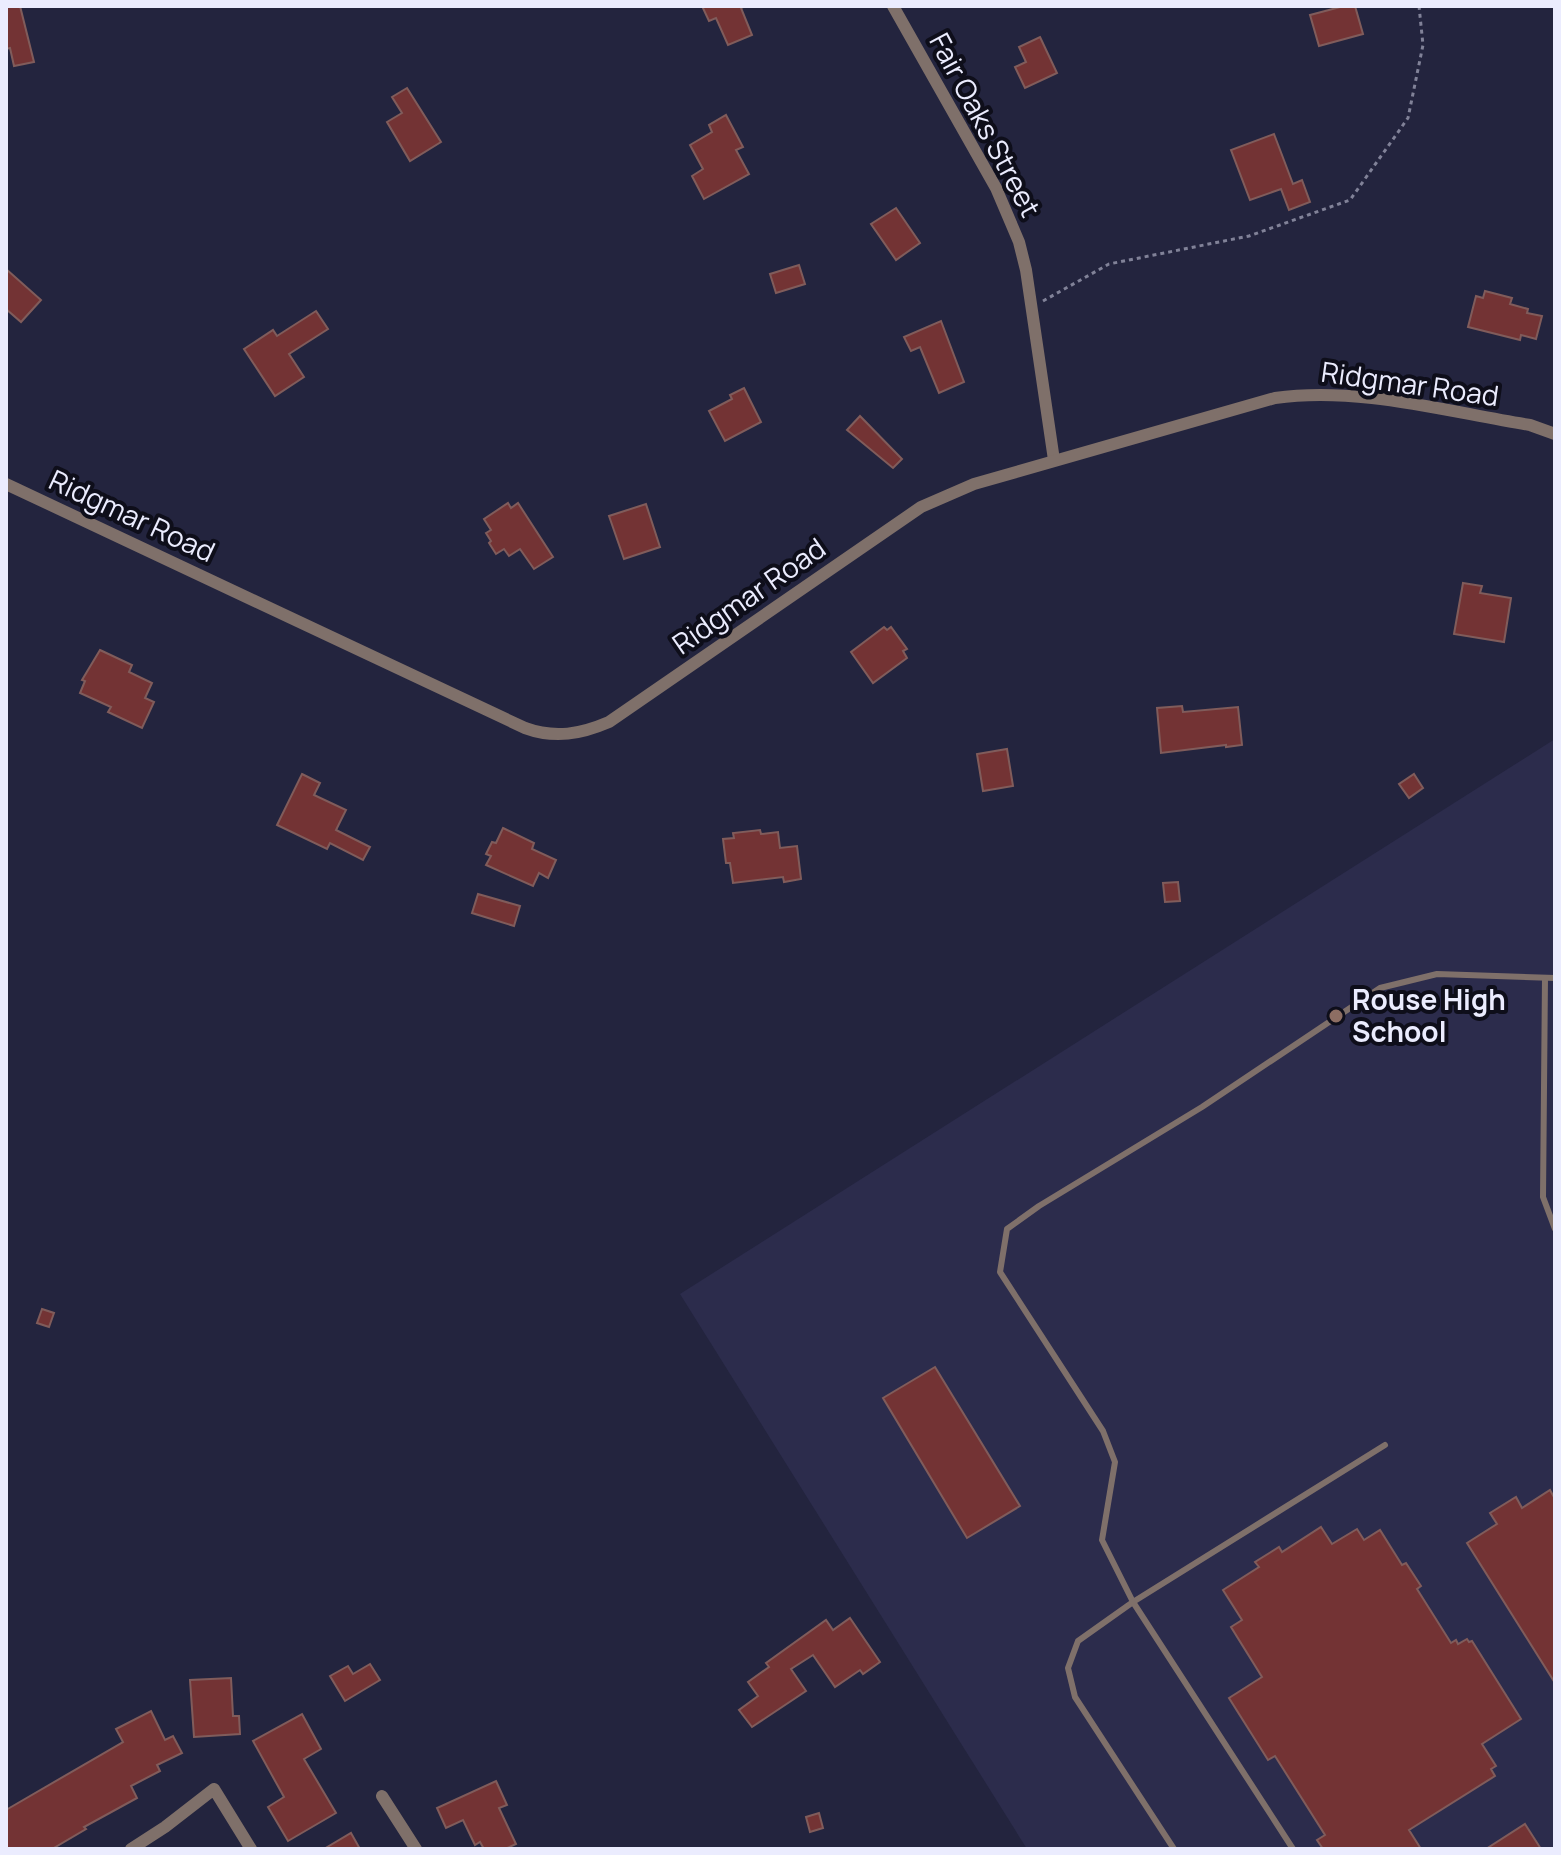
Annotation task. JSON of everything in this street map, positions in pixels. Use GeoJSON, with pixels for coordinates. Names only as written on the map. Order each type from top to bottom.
{"type":"FeatureCollection","features":[{"type":"Feature","properties":{"kind":"street","name":"Fair Oaks Street"},"geometry":{"type":"LineString","coordinates":[[896,7],[1009,215],[1026,270],[1054,460]]}},
{"type":"Feature","properties":{"kind":"street","name":"Ridgmar Road"},"geometry":{"type":"LineString","coordinates":[[6,484],[525,728],[568,735],[609,722],[921,507],[974,484],[1275,398],[1301,394],[1354,396],[1530,425],[1555,434]]}},
{"type":"Feature","properties":{"kind":"street"},"geometry":{"type":"LineString","coordinates":[[131,1849],[214,1789],[251,1849]]}},
{"type":"Feature","properties":{"kind":"street"},"geometry":{"type":"LineString","coordinates":[[382,1796],[416,1849]]}},
{"type":"Feature","properties":{"kind":"lane"},"geometry":{"type":"LineString","coordinates":[[1293,1849],[1133,1602],[1102,1540],[1115,1462],[1103,1431],[1000,1272],[1007,1229],[1039,1206],[1202,1107],[1380,988],[1437,974],[1555,978]]}},
{"type":"Feature","properties":{"kind":"lane"},"geometry":{"type":"LineString","coordinates":[[1545,978],[1543,1197],[1555,1229]]}},
{"type":"Feature","properties":{"kind":"lane"},"geometry":{"type":"LineString","coordinates":[[1174,1849],[1075,1697],[1068,1668],[1078,1641],[1133,1602],[1385,1445]]}},
{"type":"Feature","properties":{"kind":"path"},"geometry":{"type":"LineString","coordinates":[[1032,307],[1109,264],[1249,236],[1350,200],[1408,118],[1423,45],[1419,6]]}},
{"type":"Feature","properties":{"kind":"shaded area","name":"Rouse High School"},"geometry":{"type":"Polygon","coordinates":[[[1555,739],[1555,1849],[1027,1849],[680,1294],[1555,739]]]}},
{"type":"Feature","properties":{"kind":"building"},"geometry":{"type":"Polygon","coordinates":[[[6,6],[20,6],[34,62],[14,66],[10,48],[6,49],[6,6]]]}},
{"type":"Feature","properties":{"kind":"building"},"geometry":{"type":"Polygon","coordinates":[[[702,6],[745,6],[741,8],[752,35],[728,45],[716,18],[709,21],[702,6]]]}},
{"type":"Feature","properties":{"kind":"building"},"geometry":{"type":"Polygon","coordinates":[[[1355,6],[1363,34],[1319,46],[1310,15],[1355,6]]]}},
{"type":"Feature","properties":{"kind":"building"},"geometry":{"type":"Polygon","coordinates":[[[1040,37],[1057,73],[1025,88],[1015,67],[1026,62],[1019,47],[1040,37]]]}},
{"type":"Feature","properties":{"kind":"building"},"geometry":{"type":"Polygon","coordinates":[[[407,88],[441,142],[410,161],[387,122],[402,113],[392,97],[407,88]]]}},
{"type":"Feature","properties":{"kind":"building"},"geometry":{"type":"Polygon","coordinates":[[[726,115],[743,147],[736,150],[749,174],[704,199],[692,176],[703,169],[690,145],[712,132],[709,125],[726,115]]]}},
{"type":"Feature","properties":{"kind":"building"},"geometry":{"type":"Polygon","coordinates":[[[1274,134],[1293,184],[1302,180],[1310,202],[1289,210],[1281,189],[1250,200],[1231,150],[1274,134]]]}},
{"type":"Feature","properties":{"kind":"building"},"geometry":{"type":"Polygon","coordinates":[[[896,208],[920,243],[896,260],[871,224],[896,208]]]}},
{"type":"Feature","properties":{"kind":"building"},"geometry":{"type":"Polygon","coordinates":[[[799,265],[805,284],[776,293],[770,274],[799,265]]]}},
{"type":"Feature","properties":{"kind":"building"},"geometry":{"type":"Polygon","coordinates":[[[6,269],[41,300],[21,322],[6,309],[6,269]]]}},
{"type":"Feature","properties":{"kind":"building"},"geometry":{"type":"Polygon","coordinates":[[[1485,291],[1512,298],[1510,304],[1528,309],[1527,313],[1542,316],[1536,339],[1521,335],[1520,340],[1468,327],[1476,296],[1483,298],[1485,291]]]}},
{"type":"Feature","properties":{"kind":"building"},"geometry":{"type":"Polygon","coordinates":[[[316,311],[328,329],[289,354],[304,377],[275,396],[244,349],[273,330],[277,336],[316,311]]]}},
{"type":"Feature","properties":{"kind":"building"},"geometry":{"type":"Polygon","coordinates":[[[941,321],[964,382],[939,393],[920,347],[911,351],[904,337],[941,321]]]}},
{"type":"Feature","properties":{"kind":"building"},"geometry":{"type":"Polygon","coordinates":[[[744,388],[761,422],[725,441],[709,411],[732,399],[730,395],[744,388]]]}},
{"type":"Feature","properties":{"kind":"building"},"geometry":{"type":"Polygon","coordinates":[[[860,416],[902,459],[893,468],[847,430],[860,416]]]}},
{"type":"Feature","properties":{"kind":"building"},"geometry":{"type":"Polygon","coordinates":[[[508,503],[511,508],[518,503],[553,557],[534,569],[520,549],[509,556],[504,549],[496,554],[489,543],[491,541],[486,533],[491,530],[484,519],[508,503]]]}},
{"type":"Feature","properties":{"kind":"building"},"geometry":{"type":"Polygon","coordinates":[[[646,504],[660,547],[624,559],[609,516],[646,504]]]}},
{"type":"Feature","properties":{"kind":"building"},"geometry":{"type":"Polygon","coordinates":[[[1463,583],[1482,586],[1480,593],[1511,598],[1504,642],[1454,634],[1463,583]]]}},
{"type":"Feature","properties":{"kind":"building"},"geometry":{"type":"Polygon","coordinates":[[[884,627],[887,630],[891,627],[907,649],[903,651],[907,658],[873,683],[851,652],[884,627]]]}},
{"type":"Feature","properties":{"kind":"building"},"geometry":{"type":"Polygon","coordinates":[[[100,650],[132,665],[129,672],[152,683],[145,698],[154,702],[142,728],[108,712],[111,707],[80,693],[85,681],[82,680],[100,650]]]}},
{"type":"Feature","properties":{"kind":"building"},"geometry":{"type":"Polygon","coordinates":[[[1182,706],[1183,712],[1238,707],[1242,745],[1161,753],[1157,708],[1182,706]]]}},
{"type":"Feature","properties":{"kind":"building"},"geometry":{"type":"Polygon","coordinates":[[[1007,749],[1013,786],[983,791],[977,754],[1007,749]]]}},
{"type":"Feature","properties":{"kind":"building"},"geometry":{"type":"Polygon","coordinates":[[[302,774],[320,783],[314,795],[346,810],[336,830],[370,847],[363,860],[330,843],[327,849],[277,825],[302,774]]]}},
{"type":"Feature","properties":{"kind":"building"},"geometry":{"type":"Polygon","coordinates":[[[1414,774],[1423,788],[1409,798],[1399,784],[1414,774]]]}},
{"type":"Feature","properties":{"kind":"building"},"geometry":{"type":"Polygon","coordinates":[[[503,828],[534,843],[532,849],[556,860],[548,878],[539,873],[533,886],[486,865],[491,856],[486,854],[503,828]]]}},
{"type":"Feature","properties":{"kind":"building"},"geometry":{"type":"Polygon","coordinates":[[[760,830],[761,834],[778,832],[780,848],[797,846],[801,879],[784,882],[783,877],[733,883],[723,839],[734,838],[733,833],[760,830]]]}},
{"type":"Feature","properties":{"kind":"building"},"geometry":{"type":"Polygon","coordinates":[[[1178,882],[1180,901],[1165,902],[1163,883],[1178,882]]]}},
{"type":"Feature","properties":{"kind":"building"},"geometry":{"type":"Polygon","coordinates":[[[478,894],[520,906],[514,926],[472,913],[478,894]]]}},
{"type":"Feature","properties":{"kind":"building"},"geometry":{"type":"Polygon","coordinates":[[[42,1309],[54,1313],[49,1327],[37,1323],[42,1309]]]}},
{"type":"Feature","properties":{"kind":"building"},"geometry":{"type":"Polygon","coordinates":[[[935,1367],[1020,1506],[967,1538],[883,1398],[935,1367]]]}},
{"type":"Feature","properties":{"kind":"building"},"geometry":{"type":"Polygon","coordinates":[[[1550,1490],[1555,1499],[1555,1683],[1467,1543],[1497,1524],[1490,1513],[1516,1497],[1522,1508],[1550,1490]]]}},
{"type":"Feature","properties":{"kind":"building"},"geometry":{"type":"Polygon","coordinates":[[[1321,1527],[1332,1544],[1357,1529],[1364,1540],[1380,1530],[1402,1565],[1406,1563],[1421,1586],[1417,1589],[1451,1643],[1456,1640],[1458,1644],[1467,1639],[1472,1641],[1521,1719],[1482,1744],[1496,1766],[1491,1769],[1495,1776],[1409,1830],[1421,1849],[1323,1849],[1317,1840],[1325,1835],[1275,1756],[1268,1760],[1229,1698],[1262,1677],[1231,1627],[1242,1620],[1223,1590],[1259,1567],[1255,1562],[1279,1547],[1282,1552],[1321,1527]]]}},
{"type":"Feature","properties":{"kind":"building"},"geometry":{"type":"Polygon","coordinates":[[[850,1618],[880,1662],[863,1674],[860,1670],[835,1687],[813,1655],[791,1669],[806,1691],[752,1727],[739,1710],[758,1696],[748,1682],[769,1667],[766,1663],[826,1620],[833,1630],[850,1618]]]}},
{"type":"Feature","properties":{"kind":"building"},"geometry":{"type":"Polygon","coordinates":[[[370,1664],[380,1680],[345,1701],[330,1676],[348,1666],[353,1674],[370,1664]]]}},
{"type":"Feature","properties":{"kind":"building"},"geometry":{"type":"Polygon","coordinates":[[[231,1678],[233,1716],[239,1716],[240,1734],[194,1737],[190,1680],[231,1678]]]}},
{"type":"Feature","properties":{"kind":"building"},"geometry":{"type":"Polygon","coordinates":[[[151,1711],[165,1740],[173,1736],[182,1753],[157,1765],[160,1771],[131,1786],[137,1798],[84,1827],[86,1829],[52,1849],[6,1849],[6,1810],[123,1742],[116,1729],[151,1711]]]}},
{"type":"Feature","properties":{"kind":"building"},"geometry":{"type":"Polygon","coordinates":[[[302,1714],[321,1749],[304,1759],[336,1813],[288,1841],[268,1807],[284,1797],[253,1741],[302,1714]]]}},
{"type":"Feature","properties":{"kind":"building"},"geometry":{"type":"Polygon","coordinates":[[[496,1781],[507,1805],[499,1808],[516,1844],[505,1849],[484,1849],[480,1842],[475,1845],[463,1820],[446,1828],[437,1808],[496,1781]]]}},
{"type":"Feature","properties":{"kind":"building"},"geometry":{"type":"Polygon","coordinates":[[[819,1813],[823,1828],[810,1832],[806,1817],[819,1813]]]}},
{"type":"Feature","properties":{"kind":"building"},"geometry":{"type":"Polygon","coordinates":[[[1525,1824],[1541,1849],[1486,1849],[1525,1824]]]}},
{"type":"Feature","properties":{"kind":"building"},"geometry":{"type":"Polygon","coordinates":[[[351,1833],[360,1849],[324,1849],[351,1833]]]}},
{"type":"Feature","properties":{"kind":"place","name":"Rouse High School"},"geometry":{"type":"Point","coordinates":[1336,1016]}}]}
